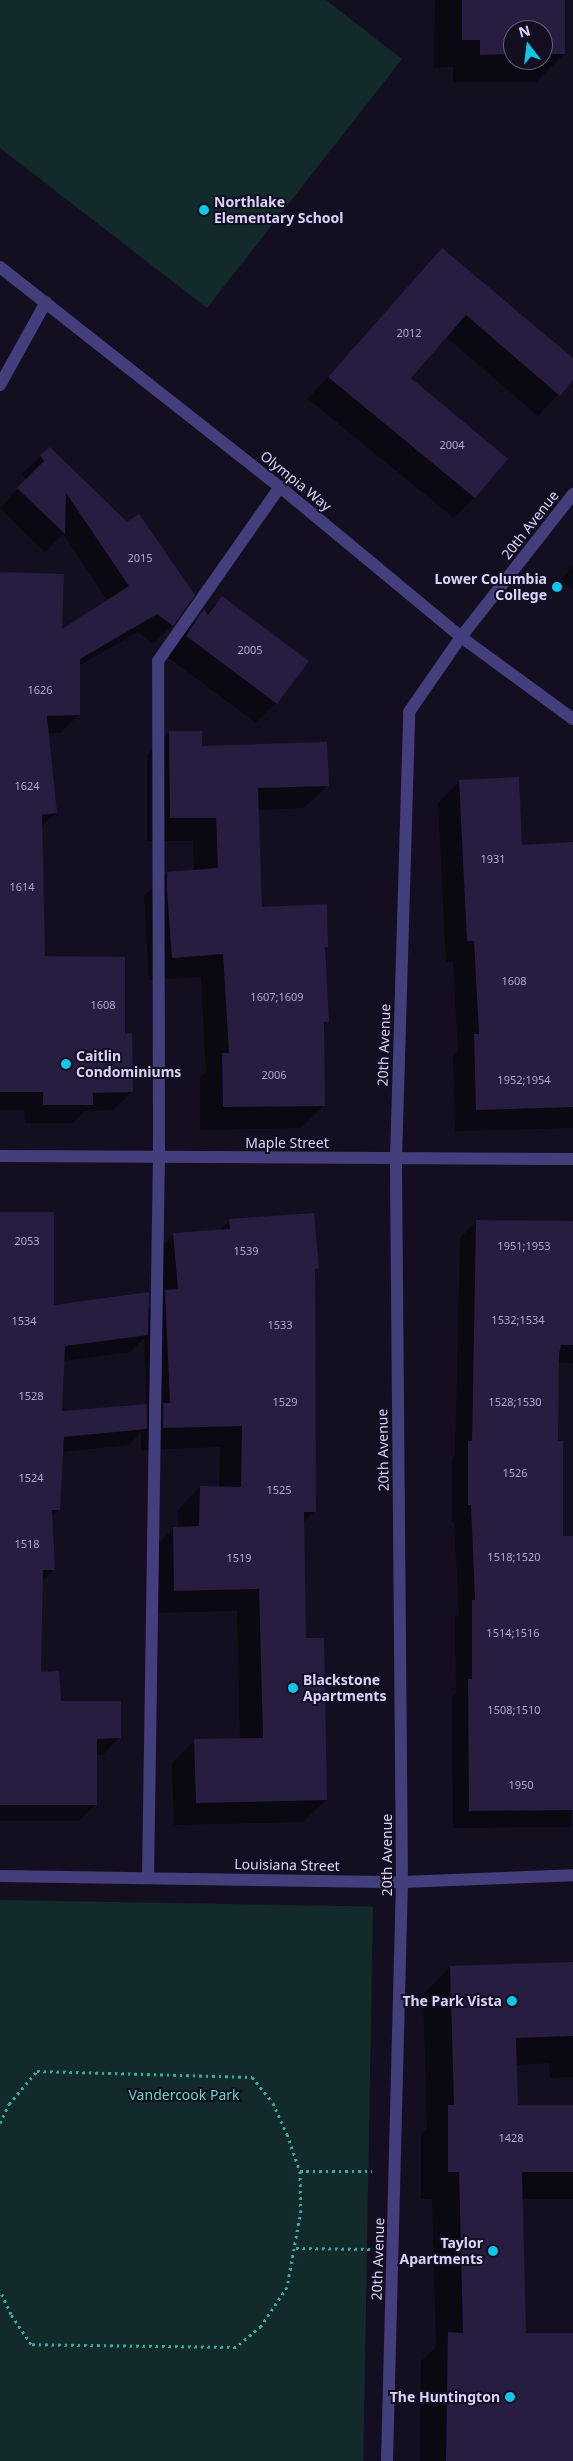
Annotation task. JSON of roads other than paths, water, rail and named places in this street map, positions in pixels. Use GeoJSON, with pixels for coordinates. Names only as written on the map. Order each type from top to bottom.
{"type":"FeatureCollection","features":[{"type":"Feature","properties":{"kind":"street","name":"Olympia Way"},"geometry":{"type":"LineString","coordinates":[[0,267],[280,487],[461,637],[573,719]]}},
{"type":"Feature","properties":{"kind":"street"},"geometry":{"type":"LineString","coordinates":[[0,385],[46,302]]}},
{"type":"Feature","properties":{"kind":"street"},"geometry":{"type":"LineString","coordinates":[[148,1878],[159,1157],[158,660],[280,487]]}},
{"type":"Feature","properties":{"kind":"street","name":"20th Avenue"},"geometry":{"type":"LineString","coordinates":[[387,2461],[402,1882],[396,1159],[409,712],[461,637],[573,494]]}},
{"type":"Feature","properties":{"kind":"street","name":"Maple Street"},"geometry":{"type":"LineString","coordinates":[[0,1156],[573,1159]]}},
{"type":"Feature","properties":{"kind":"street","name":"Louisiana Street"},"geometry":{"type":"LineString","coordinates":[[0,1876],[402,1882],[573,1875]]}},
{"type":"Feature","properties":{"kind":"place","name":"Northlake Elementary School"},"geometry":{"type":"Point","coordinates":[204,210]}},
{"type":"Feature","properties":{"kind":"place","name":"Lower Columbia College"},"geometry":{"type":"Point","coordinates":[557,587]}},
{"type":"Feature","properties":{"kind":"place","name":"Caitlin Condominiums"},"geometry":{"type":"Point","coordinates":[66,1064]}},
{"type":"Feature","properties":{"kind":"place","name":"Blackstone Apartments"},"geometry":{"type":"Point","coordinates":[293,1688]}},
{"type":"Feature","properties":{"kind":"place","name":"The Park Vista"},"geometry":{"type":"Point","coordinates":[512,2001]}},
{"type":"Feature","properties":{"kind":"place","name":"Taylor Apartments"},"geometry":{"type":"Point","coordinates":[493,2251]}},
{"type":"Feature","properties":{"kind":"place","name":"The Huntington"},"geometry":{"type":"Point","coordinates":[510,2397]}},
{"type":"Feature","properties":{"kind":"park label","name":"Vandercook Park"},"geometry":{"type":"Point","coordinates":[184,2095]}}]}
